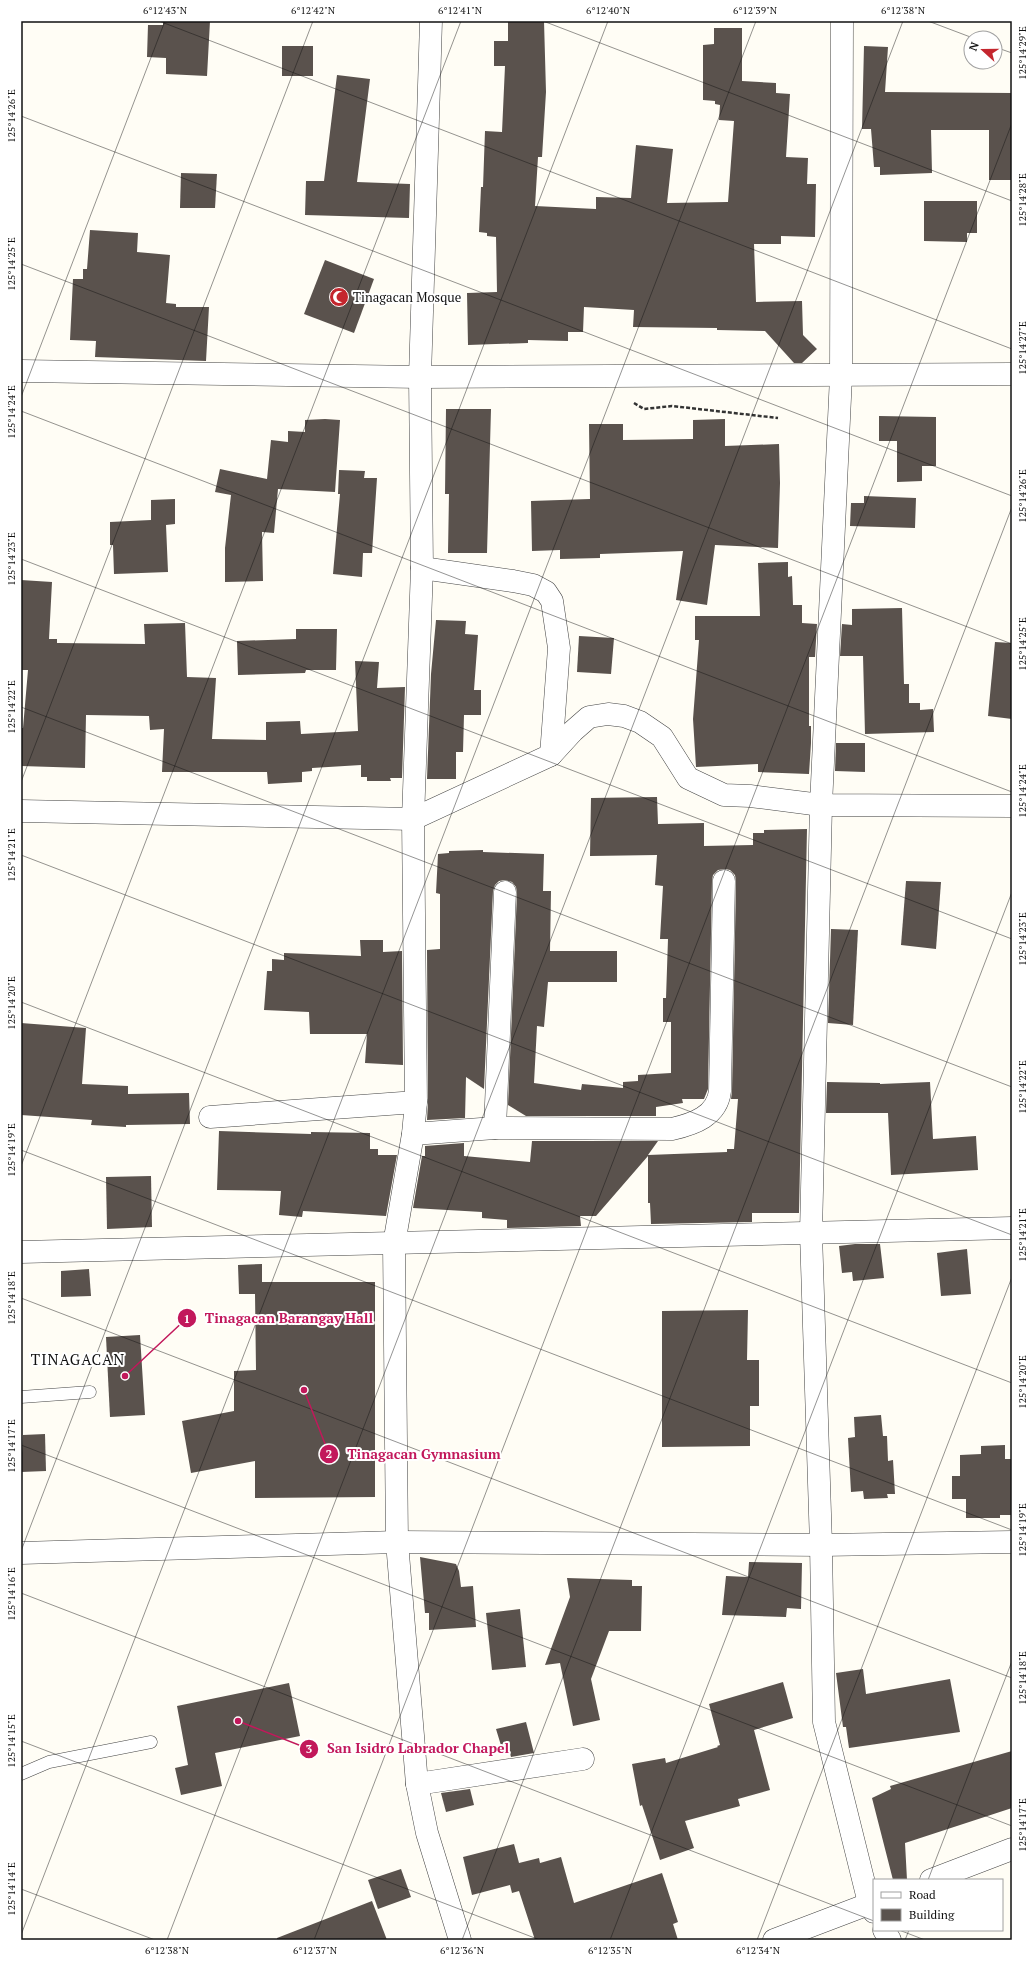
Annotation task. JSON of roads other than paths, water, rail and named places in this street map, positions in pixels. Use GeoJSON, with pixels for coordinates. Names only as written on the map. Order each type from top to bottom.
{"type":"FeatureCollection","features":[{"type":"Feature","properties":{"kind":"street"},"geometry":{"type":"LineString","coordinates":[[431,21],[420,378],[422,568],[412,819],[416,1102],[413,1134],[394,1244],[397,1542],[418,1784],[426,1833],[460,1940]]}},
{"type":"Feature","properties":{"kind":"street"},"geometry":{"type":"LineString","coordinates":[[774,1940],[872,1905],[824,1722],[821,1545],[811,1233],[821,805],[842,376],[842,21]]}},
{"type":"Feature","properties":{"kind":"street"},"geometry":{"type":"LineString","coordinates":[[21,371],[420,378],[1012,374]]}},
{"type":"Feature","properties":{"kind":"street"},"geometry":{"type":"LineString","coordinates":[[422,568],[513,581],[532,585],[546,592],[552,601],[559,648],[551,755]]}},
{"type":"Feature","properties":{"kind":"street"},"geometry":{"type":"LineString","coordinates":[[21,811],[412,819],[551,755],[573,731],[589,717],[608,714],[624,716],[640,722],[662,737],[688,778],[724,795],[750,796],[821,805],[1012,806]]}},
{"type":"Feature","properties":{"kind":"street"},"geometry":{"type":"LineString","coordinates":[[413,1134],[495,1128],[672,1129],[695,1123],[719,1102],[724,881]]}},
{"type":"Feature","properties":{"kind":"street"},"geometry":{"type":"LineString","coordinates":[[495,1128],[505,892]]}},
{"type":"Feature","properties":{"kind":"street"},"geometry":{"type":"LineString","coordinates":[[210,1117],[416,1102]]}},
{"type":"Feature","properties":{"kind":"street"},"geometry":{"type":"LineString","coordinates":[[21,1252],[1012,1228]]}},
{"type":"Feature","properties":{"kind":"street"},"geometry":{"type":"LineString","coordinates":[[21,1553],[397,1542],[821,1545],[1012,1542]]}},
{"type":"Feature","properties":{"kind":"street"},"geometry":{"type":"LineString","coordinates":[[418,1784],[583,1759]]}},
{"type":"Feature","properties":{"kind":"street"},"geometry":{"type":"LineString","coordinates":[[934,1879],[1012,1849]]}},
{"type":"Feature","properties":{"kind":"street"},"geometry":{"type":"LineString","coordinates":[[885,1931],[890,1940]]}},
{"type":"Feature","properties":{"kind":"lane"},"geometry":{"type":"LineString","coordinates":[[21,1397],[90,1392]]}},
{"type":"Feature","properties":{"kind":"lane"},"geometry":{"type":"LineString","coordinates":[[21,1774],[49,1762],[151,1742]]}},
{"type":"Feature","properties":{"kind":"place","name":"Tinagacan Mosque"},"geometry":{"type":"Point","coordinates":[339,297]}},
{"type":"Feature","properties":{"kind":"place","name":"Tinagacan Barangay Hall"},"geometry":{"type":"Point","coordinates":[125,1376]}},
{"type":"Feature","properties":{"kind":"place","name":"Tinagacan Gymnasium"},"geometry":{"type":"Point","coordinates":[304,1390]}},
{"type":"Feature","properties":{"kind":"place","name":"San Isidro Labrador Chapel"},"geometry":{"type":"Point","coordinates":[238,1721]}},
{"type":"Feature","properties":{"kind":"district","name":"TINAGACAN"},"geometry":{"type":"Point","coordinates":[78,1359]}}]}
